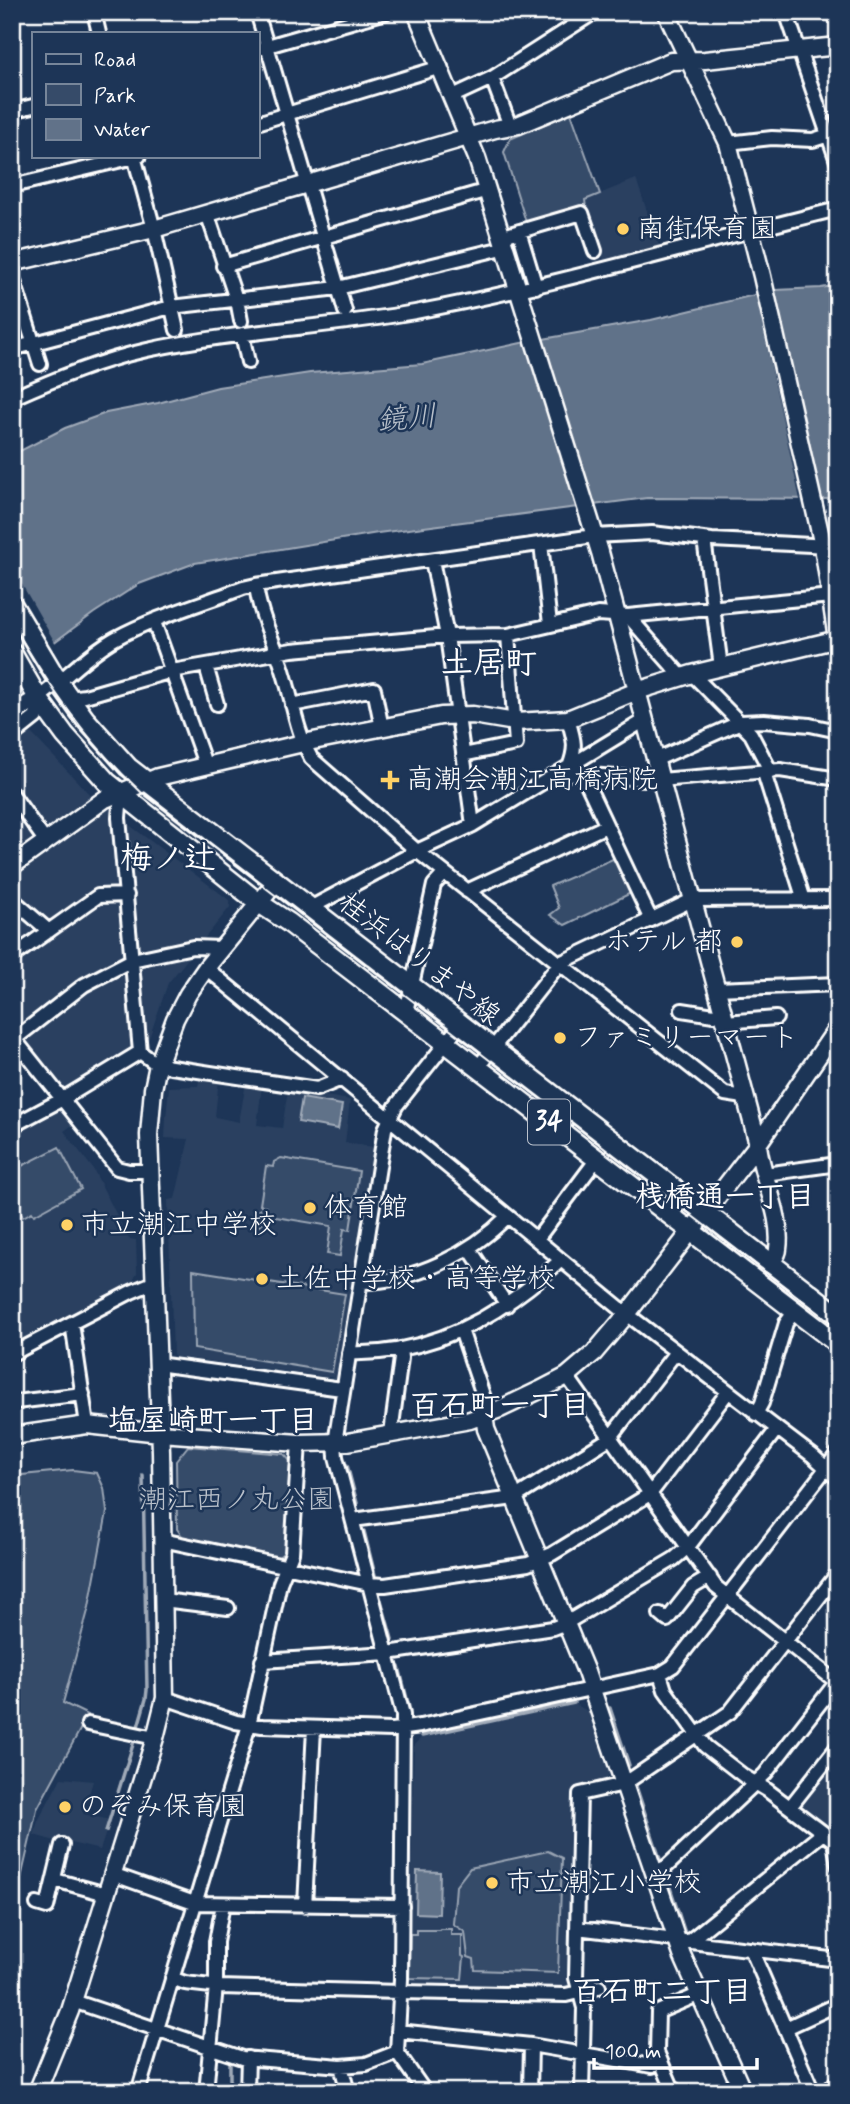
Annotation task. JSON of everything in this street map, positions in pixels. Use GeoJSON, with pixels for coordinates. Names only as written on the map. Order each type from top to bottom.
{"type":"FeatureCollection","features":[{"type":"Feature","properties":{"kind":"main road","name":"桂浜はりまや線"},"geometry":{"type":"LineString","coordinates":[[12,604],[59,684],[110,748],[146,782],[838,1315]]}},
{"type":"Feature","properties":{"kind":"main road","name":"桂浜はりまや線"},"geometry":{"type":"LineString","coordinates":[[12,653],[33,690],[65,735],[107,782],[259,903],[447,1043],[838,1344]]}},
{"type":"Feature","properties":{"kind":"street"},"geometry":{"type":"LineString","coordinates":[[93,12],[99,32]]}},
{"type":"Feature","properties":{"kind":"street"},"geometry":{"type":"LineString","coordinates":[[257,12],[262,48],[286,115],[345,311]]}},
{"type":"Feature","properties":{"kind":"street"},"geometry":{"type":"LineString","coordinates":[[262,48],[386,12]]}},
{"type":"Feature","properties":{"kind":"street"},"geometry":{"type":"LineString","coordinates":[[416,12],[453,96],[509,238],[540,286]]}},
{"type":"Feature","properties":{"kind":"street"},"geometry":{"type":"LineString","coordinates":[[453,96],[492,78],[595,12]]}},
{"type":"Feature","properties":{"kind":"street"},"geometry":{"type":"LineString","coordinates":[[666,12],[728,143],[762,276],[815,515],[830,544],[831,596],[838,645]]}},
{"type":"Feature","properties":{"kind":"street"},"geometry":{"type":"LineString","coordinates":[[786,12],[833,134],[838,164]]}},
{"type":"Feature","properties":{"kind":"street"},"geometry":{"type":"LineString","coordinates":[[12,263],[154,229],[510,126],[671,61],[838,46]]}},
{"type":"Feature","properties":{"kind":"street"},"geometry":{"type":"LineString","coordinates":[[259,122],[441,67]]}},
{"type":"Feature","properties":{"kind":"street"},"geometry":{"type":"LineString","coordinates":[[492,78],[510,126]]}},
{"type":"Feature","properties":{"kind":"street"},"geometry":{"type":"LineString","coordinates":[[12,111],[32,106]]}},
{"type":"Feature","properties":{"kind":"street"},"geometry":{"type":"LineString","coordinates":[[728,143],[772,138],[813,140],[833,134]]}},
{"type":"Feature","properties":{"kind":"street"},"geometry":{"type":"LineString","coordinates":[[12,186],[128,158]]}},
{"type":"Feature","properties":{"kind":"street"},"geometry":{"type":"LineString","coordinates":[[136,158],[177,330]]}},
{"type":"Feature","properties":{"kind":"street"},"geometry":{"type":"LineString","coordinates":[[223,265],[488,190]]}},
{"type":"Feature","properties":{"kind":"street"},"geometry":{"type":"LineString","coordinates":[[823,212],[825,205],[838,201]]}},
{"type":"Feature","properties":{"kind":"street"},"geometry":{"type":"LineString","coordinates":[[12,398],[117,358],[242,328],[348,323],[520,291],[838,209]]}},
{"type":"Feature","properties":{"kind":"street"},"geometry":{"type":"LineString","coordinates":[[12,349],[171,307],[338,288],[509,238],[582,213],[595,251]]}},
{"type":"Feature","properties":{"kind":"street"},"geometry":{"type":"LineString","coordinates":[[207,214],[236,300],[247,362]]}},
{"type":"Feature","properties":{"kind":"street"},"geometry":{"type":"LineString","coordinates":[[509,238],[531,328],[592,530],[622,615],[637,691],[758,1144],[778,1228],[778,1252],[770,1264]]}},
{"type":"Feature","properties":{"kind":"street"},"geometry":{"type":"LineString","coordinates":[[12,275],[40,364]]}},
{"type":"Feature","properties":{"kind":"street"},"geometry":{"type":"LineString","coordinates":[[12,714],[33,690],[59,684],[93,653],[117,637],[256,584],[541,544],[592,530],[704,539],[830,544]]}},
{"type":"Feature","properties":{"kind":"street"},"geometry":{"type":"LineString","coordinates":[[704,539],[721,667]]}},
{"type":"Feature","properties":{"kind":"street"},"geometry":{"type":"LineString","coordinates":[[541,544],[550,624]]}},
{"type":"Feature","properties":{"kind":"street"},"geometry":{"type":"LineString","coordinates":[[432,560],[447,636],[473,825]]}},
{"type":"Feature","properties":{"kind":"street"},"geometry":{"type":"LineString","coordinates":[[256,584],[303,743],[311,758],[417,851],[725,1094],[744,1097]]}},
{"type":"Feature","properties":{"kind":"street"},"geometry":{"type":"LineString","coordinates":[[59,684],[85,696],[172,671],[277,652],[447,636],[508,635],[598,614],[622,615],[713,608],[831,596]]}},
{"type":"Feature","properties":{"kind":"street"},"geometry":{"type":"LineString","coordinates":[[622,615],[751,734],[768,772],[804,900]]}},
{"type":"Feature","properties":{"kind":"street"},"geometry":{"type":"LineString","coordinates":[[155,622],[205,764]]}},
{"type":"Feature","properties":{"kind":"street"},"geometry":{"type":"LineString","coordinates":[[463,755],[516,744],[508,635]]}},
{"type":"Feature","properties":{"kind":"street"},"geometry":{"type":"LineString","coordinates":[[12,866],[105,799],[146,782],[205,764],[457,715],[515,722],[568,719],[637,691],[687,676],[837,639]]}},
{"type":"Feature","properties":{"kind":"street"},"geometry":{"type":"LineString","coordinates":[[206,666],[216,704]]}},
{"type":"Feature","properties":{"kind":"street"},"geometry":{"type":"LineString","coordinates":[[292,705],[374,689],[382,728]]}},
{"type":"Feature","properties":{"kind":"street"},"geometry":{"type":"LineString","coordinates":[[12,736],[36,718],[33,690]]}},
{"type":"Feature","properties":{"kind":"street"},"geometry":{"type":"LineString","coordinates":[[568,719],[575,743],[572,769],[606,826],[651,920]]}},
{"type":"Feature","properties":{"kind":"street"},"geometry":{"type":"LineString","coordinates":[[310,908],[417,851],[473,825],[572,769],[589,754],[645,720]]}},
{"type":"Feature","properties":{"kind":"street"},"geometry":{"type":"LineString","coordinates":[[655,760],[741,722],[810,725],[838,731]]}},
{"type":"Feature","properties":{"kind":"street"},"geometry":{"type":"LineString","coordinates":[[575,743],[589,754]]}},
{"type":"Feature","properties":{"kind":"street"},"geometry":{"type":"LineString","coordinates":[[572,769],[660,780],[780,770],[838,779]]}},
{"type":"Feature","properties":{"kind":"street"},"geometry":{"type":"LineString","coordinates":[[121,793],[119,818],[140,1052],[158,1065],[317,1089],[342,1079]]}},
{"type":"Feature","properties":{"kind":"street"},"geometry":{"type":"LineString","coordinates":[[12,794],[46,842]]}},
{"type":"Feature","properties":{"kind":"street"},"geometry":{"type":"LineString","coordinates":[[467,891],[606,826]]}},
{"type":"Feature","properties":{"kind":"street"},"geometry":{"type":"LineString","coordinates":[[406,1012],[433,886],[445,873]]}},
{"type":"Feature","properties":{"kind":"street"},"geometry":{"type":"LineString","coordinates":[[37,2092],[73,2001],[165,1698],[151,1171],[151,1108],[158,1065],[188,994],[221,948],[276,882]]}},
{"type":"Feature","properties":{"kind":"street"},"geometry":{"type":"LineString","coordinates":[[12,957],[98,896],[127,895]]}},
{"type":"Feature","properties":{"kind":"street"},"geometry":{"type":"LineString","coordinates":[[12,899],[49,931]]}},
{"type":"Feature","properties":{"kind":"street"},"geometry":{"type":"LineString","coordinates":[[478,1067],[560,963],[692,900],[838,899]]}},
{"type":"Feature","properties":{"kind":"street"},"geometry":{"type":"LineString","coordinates":[[151,1171],[117,1168],[13,1039],[85,985],[132,960],[193,947],[221,948]]}},
{"type":"Feature","properties":{"kind":"street"},"geometry":{"type":"LineString","coordinates":[[206,968],[627,1314],[838,1479]]}},
{"type":"Feature","properties":{"kind":"street"},"geometry":{"type":"LineString","coordinates":[[716,989],[838,984]]}},
{"type":"Feature","properties":{"kind":"street"},"geometry":{"type":"LineString","coordinates":[[682,1010],[723,1017],[776,1018]]}},
{"type":"Feature","properties":{"kind":"street"},"geometry":{"type":"LineString","coordinates":[[425,2092],[397,2052],[402,1906],[403,1715],[335,1443],[389,1118],[460,1026]]}},
{"type":"Feature","properties":{"kind":"street"},"geometry":{"type":"LineString","coordinates":[[12,1436],[86,1425],[160,1433],[335,1443],[484,1415],[567,1376],[594,1353],[627,1314],[758,1144],[838,1027]]}},
{"type":"Feature","properties":{"kind":"street"},"geometry":{"type":"LineString","coordinates":[[12,1126],[140,1052]]}},
{"type":"Feature","properties":{"kind":"street"},"geometry":{"type":"LineString","coordinates":[[537,1239],[597,1160]]}},
{"type":"Feature","properties":{"kind":"street"},"geometry":{"type":"LineString","coordinates":[[765,1174],[838,1164]]}},
{"type":"Feature","properties":{"kind":"street"},"geometry":{"type":"LineString","coordinates":[[360,1282],[402,1278],[429,1268],[469,1248],[508,1216]]}},
{"type":"Feature","properties":{"kind":"street"},"geometry":{"type":"LineString","coordinates":[[469,1248],[507,1305]]}},
{"type":"Feature","properties":{"kind":"street"},"geometry":{"type":"LineString","coordinates":[[349,1353],[370,1354],[400,1349],[436,1340],[461,1330],[507,1305],[561,1260]]}},
{"type":"Feature","properties":{"kind":"street"},"geometry":{"type":"LineString","coordinates":[[12,1354],[155,1282]]}},
{"type":"Feature","properties":{"kind":"street"},"geometry":{"type":"LineString","coordinates":[[757,1414],[786,1323],[795,1311]]}},
{"type":"Feature","properties":{"kind":"street"},"geometry":{"type":"LineString","coordinates":[[72,1323],[86,1425]]}},
{"type":"Feature","properties":{"kind":"street"},"geometry":{"type":"LineString","coordinates":[[461,1330],[485,1401],[486,1429],[592,1688],[654,1872],[700,1994],[743,2092]]}},
{"type":"Feature","properties":{"kind":"street"},"geometry":{"type":"LineString","coordinates":[[391,1433],[400,1349]]}},
{"type":"Feature","properties":{"kind":"street"},"geometry":{"type":"LineString","coordinates":[[353,1520],[514,1498],[610,1437],[676,1352]]}},
{"type":"Feature","properties":{"kind":"street"},"geometry":{"type":"LineString","coordinates":[[157,1364],[342,1389]]}},
{"type":"Feature","properties":{"kind":"street"},"geometry":{"type":"LineString","coordinates":[[567,1376],[688,1547],[727,1597],[837,1682],[765,1774],[666,1867],[654,1872]]}},
{"type":"Feature","properties":{"kind":"street"},"geometry":{"type":"LineString","coordinates":[[162,1539],[288,1568],[385,1585],[540,1560],[650,1494],[728,1392]]}},
{"type":"Feature","properties":{"kind":"street"},"geometry":{"type":"LineString","coordinates":[[16,1402],[83,1394]]}},
{"type":"Feature","properties":{"kind":"street"},"geometry":{"type":"LineString","coordinates":[[262,1661],[388,1653],[553,1628],[566,1623],[674,1559],[688,1547],[777,1429]]}},
{"type":"Feature","properties":{"kind":"street"},"geometry":{"type":"LineString","coordinates":[[138,2092],[249,1725],[281,1583],[292,1553],[299,1443]]}},
{"type":"Feature","properties":{"kind":"street"},"geometry":{"type":"LineString","coordinates":[[165,1698],[249,1725],[404,1729],[660,1674],[673,1666],[838,1453]]}},
{"type":"Feature","properties":{"kind":"street"},"geometry":{"type":"LineString","coordinates":[[582,2092],[584,2008],[576,1978],[580,1794],[624,1784],[730,1712],[838,1573]]}},
{"type":"Feature","properties":{"kind":"street"},"geometry":{"type":"LineString","coordinates":[[660,1614],[667,1620],[693,1587],[710,1577]]}},
{"type":"Feature","properties":{"kind":"street"},"geometry":{"type":"LineString","coordinates":[[163,1600],[228,1608]]}},
{"type":"Feature","properties":{"kind":"street"},"geometry":{"type":"LineString","coordinates":[[660,1674],[665,1690],[705,1746],[832,1840],[838,1865]]}},
{"type":"Feature","properties":{"kind":"street"},"geometry":{"type":"LineString","coordinates":[[88,1724],[155,1738]]}},
{"type":"Feature","properties":{"kind":"street"},"geometry":{"type":"LineString","coordinates":[[305,1906],[314,1728]]}},
{"type":"Feature","properties":{"kind":"street"},"geometry":{"type":"LineString","coordinates":[[790,1807],[838,1746]]}},
{"type":"Feature","properties":{"kind":"street"},"geometry":{"type":"LineString","coordinates":[[682,1941],[832,1840]]}},
{"type":"Feature","properties":{"kind":"street"},"geometry":{"type":"LineString","coordinates":[[37,1904],[47,1907],[62,1845]]}},
{"type":"Feature","properties":{"kind":"street"},"geometry":{"type":"LineString","coordinates":[[112,1874],[194,1903],[402,1906]]}},
{"type":"Feature","properties":{"kind":"street"},"geometry":{"type":"LineString","coordinates":[[55,1880],[106,1894]]}},
{"type":"Feature","properties":{"kind":"street"},"geometry":{"type":"LineString","coordinates":[[205,2092],[216,1986],[216,1942],[223,1904]]}},
{"type":"Feature","properties":{"kind":"street"},"geometry":{"type":"LineString","coordinates":[[577,1928],[838,1960]]}},
{"type":"Feature","properties":{"kind":"street"},"geometry":{"type":"LineString","coordinates":[[751,1949],[813,2092]]}},
{"type":"Feature","properties":{"kind":"street"},"geometry":{"type":"LineString","coordinates":[[172,1978],[186,1983],[216,1986],[400,1992],[566,1995],[599,1987]]}},
{"type":"Feature","properties":{"kind":"street"},"geometry":{"type":"LineString","coordinates":[[674,2092],[657,2052],[658,2012],[700,1994]]}},
{"type":"Feature","properties":{"kind":"street"},"geometry":{"type":"LineString","coordinates":[[73,2001],[247,2058],[341,2066],[366,2064],[397,2052]]}},
{"type":"Feature","properties":{"kind":"street"},"geometry":{"type":"LineString","coordinates":[[786,2028],[838,2004]]}},
{"type":"Feature","properties":{"kind":"street"},"geometry":{"type":"LineString","coordinates":[[398,2031],[531,2045],[652,2066],[661,2062]]}},
{"type":"Feature","properties":{"kind":"street"},"geometry":{"type":"LineString","coordinates":[[530,2092],[531,2045]]}},
{"type":"Feature","properties":{"kind":"street"},"geometry":{"type":"LineString","coordinates":[[247,2058],[247,2092]]}},
{"type":"Feature","properties":{"kind":"street"},"geometry":{"type":"LineString","coordinates":[[341,2066],[348,2092]]}},
{"type":"Feature","properties":{"kind":"street"},"geometry":{"type":"LineString","coordinates":[[827,2092],[838,2080]]}},
{"type":"Feature","properties":{"kind":"shaded area","name":"南街保育園"},"geometry":{"type":"Polygon","coordinates":[[[636,179],[660,249],[605,264],[585,200],[636,179]]]}},
{"type":"Feature","properties":{"kind":"shaded area"},"geometry":{"type":"Polygon","coordinates":[[[12,713],[92,797],[229,900],[230,907],[168,983],[147,1044],[53,1099],[12,1048],[12,713]]]}},
{"type":"Feature","properties":{"kind":"shaded area","name":"土佐中学校・高等学校"},"geometry":{"type":"Polygon","coordinates":[[[200,1076],[219,1078],[215,1117],[239,1122],[246,1083],[262,1085],[257,1125],[282,1128],[288,1090],[350,1100],[345,1143],[374,1147],[336,1378],[175,1357],[173,1354],[168,1200],[175,1199],[189,1139],[165,1138],[169,1087],[198,1086],[200,1076]]]}},
{"type":"Feature","properties":{"kind":"shaded area","name":"市立潮江中学校"},"geometry":{"type":"Polygon","coordinates":[[[55,1110],[68,1113],[75,1123],[64,1131],[93,1169],[129,1239],[136,1240],[137,1273],[131,1285],[12,1347],[12,1133],[55,1110]]]}},
{"type":"Feature","properties":{"kind":"shaded area","name":"市立潮江小学校"},"geometry":{"type":"Polygon","coordinates":[[[575,1704],[589,1712],[611,1771],[603,1784],[576,1789],[571,1982],[564,1989],[415,1985],[408,1978],[414,1745],[421,1738],[575,1704]]]}},
{"type":"Feature","properties":{"kind":"shaded area"},"geometry":{"type":"Polygon","coordinates":[[[838,1753],[838,1838],[805,1813],[803,1799],[838,1753]]]}},
{"type":"Feature","properties":{"kind":"shaded area","name":"のぞみ保育園"},"geometry":{"type":"Polygon","coordinates":[[[61,1778],[93,1781],[83,1814],[110,1820],[100,1850],[34,1835],[38,1821],[61,1778]]]}},
{"type":"Feature","properties":{"kind":"green space"},"geometry":{"type":"Polygon","coordinates":[[[571,113],[600,194],[585,200],[586,208],[527,225],[504,152],[510,139],[571,113]]]}},
{"type":"Feature","properties":{"kind":"green space"},"geometry":{"type":"Polygon","coordinates":[[[615,858],[631,893],[565,925],[550,915],[559,908],[550,886],[615,858]]]}},
{"type":"Feature","properties":{"kind":"green space"},"geometry":{"type":"Polygon","coordinates":[[[59,1147],[81,1189],[34,1215],[32,1212],[23,1217],[12,1196],[12,1166],[18,1164],[20,1167],[59,1147]]]}},
{"type":"Feature","properties":{"kind":"green space","name":"体育館"},"geometry":{"type":"Polygon","coordinates":[[[281,1158],[359,1171],[350,1230],[344,1229],[340,1256],[327,1254],[331,1226],[270,1216],[259,1226],[252,1215],[260,1209],[263,1212],[266,1210],[266,1206],[260,1205],[266,1166],[273,1167],[274,1162],[281,1158]]]}},
{"type":"Feature","properties":{"kind":"green space"},"geometry":{"type":"Polygon","coordinates":[[[193,1270],[345,1294],[332,1372],[194,1349],[193,1270]]]}},
{"type":"Feature","properties":{"kind":"green space","name":"潮江西ノ丸公園"},"geometry":{"type":"Polygon","coordinates":[[[188,1446],[284,1454],[292,1463],[286,1551],[275,1560],[185,1540],[177,1529],[176,1461],[188,1446]]]}},
{"type":"Feature","properties":{"kind":"green space"},"geometry":{"type":"Polygon","coordinates":[[[73,1470],[97,1473],[104,1488],[107,1512],[89,1607],[63,1703],[88,1715],[37,1809],[17,1896],[12,1907],[12,1476],[73,1470]]]}},
{"type":"Feature","properties":{"kind":"green space"},"geometry":{"type":"Polygon","coordinates":[[[548,1851],[562,1858],[558,1973],[475,1970],[474,1959],[468,1957],[465,1932],[453,1924],[456,1886],[470,1868],[548,1851]]]}},
{"type":"Feature","properties":{"kind":"green space"},"geometry":{"type":"Polygon","coordinates":[[[451,1929],[451,1935],[462,1935],[462,1979],[409,1978],[410,1934],[416,1934],[416,1930],[451,1929]]]}},
{"type":"Feature","properties":{"kind":"water","name":"鏡川"},"geometry":{"type":"Polygon","coordinates":[[[838,285],[838,499],[647,498],[378,533],[195,563],[139,584],[12,673],[12,455],[65,428],[106,413],[218,387],[310,373],[422,364],[651,320],[775,290],[838,285]]]}},
{"type":"Feature","properties":{"kind":"water"},"geometry":{"type":"Polygon","coordinates":[[[302,1098],[342,1105],[338,1129],[298,1122],[302,1098]]]}},
{"type":"Feature","properties":{"kind":"water"},"geometry":{"type":"Polygon","coordinates":[[[417,1871],[440,1872],[439,1914],[416,1913],[417,1871]]]}},
{"type":"Feature","properties":{"kind":"pier"},"geometry":{"type":"Polygon","coordinates":[[[774,287],[823,504],[801,504],[755,292],[774,287]]]}},
{"type":"Feature","properties":{"kind":"pier"},"geometry":{"type":"Polygon","coordinates":[[[12,567],[57,646],[12,677],[12,567]]]}},
{"type":"Feature","properties":{"kind":"waterway"},"geometry":{"type":"LineString","coordinates":[[177,1360],[335,1381]]}},
{"type":"Feature","properties":{"kind":"waterway"},"geometry":{"type":"LineString","coordinates":[[347,1465],[357,1503]]}},
{"type":"Feature","properties":{"kind":"waterway"},"geometry":{"type":"LineString","coordinates":[[137,1730],[147,1690],[143,1475]]}},
{"type":"Feature","properties":{"kind":"waterway"},"geometry":{"type":"LineString","coordinates":[[364,1531],[375,1575]]}},
{"type":"Feature","properties":{"kind":"waterway"},"geometry":{"type":"LineString","coordinates":[[381,1600],[392,1639]]}},
{"type":"Feature","properties":{"kind":"waterway"},"geometry":{"type":"LineString","coordinates":[[399,1667],[410,1711]]}},
{"type":"Feature","properties":{"kind":"waterway"},"geometry":{"type":"LineString","coordinates":[[422,1736],[574,1703]]}},
{"type":"Feature","properties":{"kind":"waterway"},"geometry":{"type":"LineString","coordinates":[[610,1708],[629,1765]]}},
{"type":"Feature","properties":{"kind":"waterway"},"geometry":{"type":"LineString","coordinates":[[106,1831],[135,1738]]}},
{"type":"Feature","properties":{"kind":"waterway"},"geometry":{"type":"LineString","coordinates":[[636,1786],[661,1862]]}},
{"type":"Feature","properties":{"kind":"waterway"},"geometry":{"type":"LineString","coordinates":[[666,1875],[685,1933]]}},
{"type":"Feature","properties":{"kind":"waterway"},"geometry":{"type":"LineString","coordinates":[[230,2060],[230,2092]]}},
{"type":"Feature","properties":{"kind":"tram line"},"geometry":{"type":"LineString","coordinates":[[12,623],[70,713],[103,754],[141,792],[838,1328]]}},
{"type":"Feature","properties":{"kind":"place","name":"南街保育園"},"geometry":{"type":"Point","coordinates":[623,229]}},
{"type":"Feature","properties":{"kind":"place","name":"高潮会潮江高橋病院"},"geometry":{"type":"Point","coordinates":[390,780]}},
{"type":"Feature","properties":{"kind":"place","name":"ホテル 都"},"geometry":{"type":"Point","coordinates":[737,942]}},
{"type":"Feature","properties":{"kind":"place","name":"ファミリーマート"},"geometry":{"type":"Point","coordinates":[560,1038]}},
{"type":"Feature","properties":{"kind":"place","name":"体育館"},"geometry":{"type":"Point","coordinates":[310,1208]}},
{"type":"Feature","properties":{"kind":"place","name":"市立潮江中学校"},"geometry":{"type":"Point","coordinates":[67,1225]}},
{"type":"Feature","properties":{"kind":"place","name":"土佐中学校・高等学校"},"geometry":{"type":"Point","coordinates":[262,1279]}},
{"type":"Feature","properties":{"kind":"place","name":"のぞみ保育園"},"geometry":{"type":"Point","coordinates":[65,1807]}},
{"type":"Feature","properties":{"kind":"place","name":"市立潮江小学校"},"geometry":{"type":"Point","coordinates":[492,1883]}},
{"type":"Feature","properties":{"kind":"district","name":"土居町"},"geometry":{"type":"Point","coordinates":[489,664]}},
{"type":"Feature","properties":{"kind":"district","name":"梅ノ辻"},"geometry":{"type":"Point","coordinates":[168,859]}},
{"type":"Feature","properties":{"kind":"district","name":"桟橋通一丁目"},"geometry":{"type":"Point","coordinates":[725,1197]}},
{"type":"Feature","properties":{"kind":"district","name":"百石町一丁目"},"geometry":{"type":"Point","coordinates":[500,1406]}},
{"type":"Feature","properties":{"kind":"district","name":"塩屋崎町一丁目"},"geometry":{"type":"Point","coordinates":[213,1421]}},
{"type":"Feature","properties":{"kind":"district","name":"百石町二丁目"},"geometry":{"type":"Point","coordinates":[662,1992]}}]}
